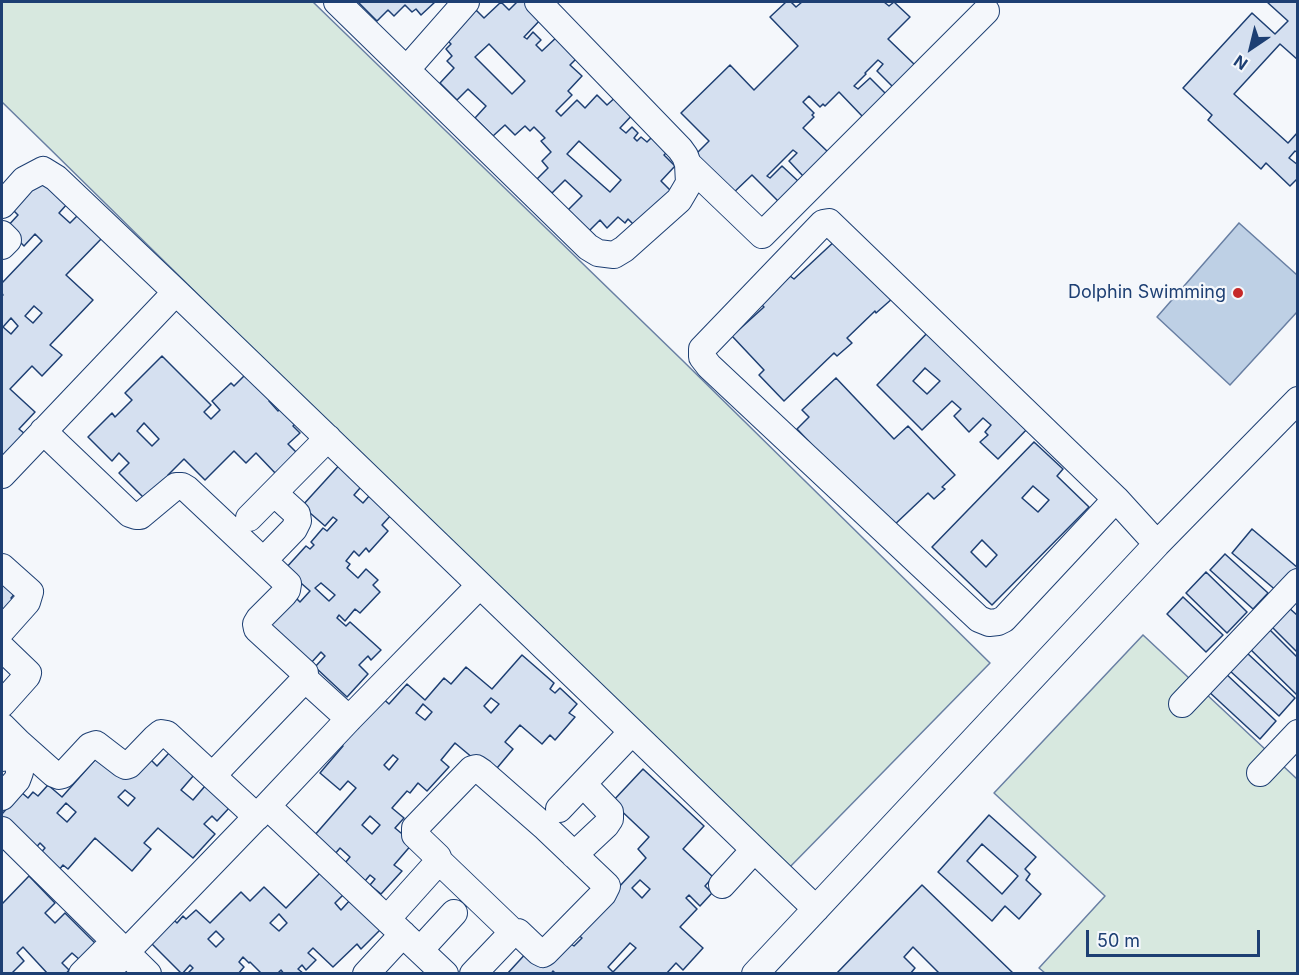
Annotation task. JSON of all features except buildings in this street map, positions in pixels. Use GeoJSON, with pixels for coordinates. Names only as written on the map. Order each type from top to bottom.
{"type":"FeatureCollection","features":[{"type":"Feature","properties":{"kind":"street"},"geometry":{"type":"LineString","coordinates":[[337,2],[588,247],[598,253],[614,255],[624,249],[679,200],[689,183],[688,164],[680,150],[538,2]]}},
{"type":"Feature","properties":{"kind":"street"},"geometry":{"type":"LineString","coordinates":[[407,69],[466,2]]}},
{"type":"Feature","properties":{"kind":"street"},"geometry":{"type":"LineString","coordinates":[[688,164],[762,235],[986,10]]}},
{"type":"Feature","properties":{"kind":"street"},"geometry":{"type":"LineString","coordinates":[[2,205],[24,180],[43,170],[56,178],[816,909]]}},
{"type":"Feature","properties":{"kind":"street"},"geometry":{"type":"LineString","coordinates":[[1116,499],[1004,619],[989,623],[979,619],[709,366],[702,357],[702,349],[823,223],[829,222],[1116,499],[1157,544]]}},
{"type":"Feature","properties":{"kind":"street"},"geometry":{"type":"LineString","coordinates":[[2,234],[8,240],[2,246]]}},
{"type":"Feature","properties":{"kind":"street"},"geometry":{"type":"LineString","coordinates":[[2,475],[176,292]]}},
{"type":"Feature","properties":{"kind":"street"},"geometry":{"type":"LineString","coordinates":[[755,974],[1157,544],[1298,400]]}},
{"type":"Feature","properties":{"kind":"street"},"geometry":{"type":"LineString","coordinates":[[43,431],[130,514],[140,516],[176,486],[187,489],[288,584],[284,594],[256,624],[257,629],[305,673],[305,679],[213,775]]}},
{"type":"Feature","properties":{"kind":"street"},"geometry":{"type":"LineString","coordinates":[[249,518],[328,438]]}},
{"type":"Feature","properties":{"kind":"street"},"geometry":{"type":"LineString","coordinates":[[264,560],[294,529],[298,521],[297,514],[274,493]]}},
{"type":"Feature","properties":{"kind":"street"},"geometry":{"type":"LineString","coordinates":[[2,567],[30,592],[27,602],[2,630]]}},
{"type":"Feature","properties":{"kind":"street"},"geometry":{"type":"LineString","coordinates":[[1182,704],[1298,582]]}},
{"type":"Feature","properties":{"kind":"street"},"geometry":{"type":"LineString","coordinates":[[82,974],[120,947],[262,811],[480,585]]}},
{"type":"Feature","properties":{"kind":"street"},"geometry":{"type":"LineString","coordinates":[[2,648],[28,673],[2,704]]}},
{"type":"Feature","properties":{"kind":"street"},"geometry":{"type":"LineString","coordinates":[[305,679],[349,719]]}},
{"type":"Feature","properties":{"kind":"street"},"geometry":{"type":"LineString","coordinates":[[2,726],[19,767],[20,775],[2,797]]}},
{"type":"Feature","properties":{"kind":"street"},"geometry":{"type":"LineString","coordinates":[[559,809],[632,732]]}},
{"type":"Feature","properties":{"kind":"street"},"geometry":{"type":"LineString","coordinates":[[14,756],[59,776],[63,775],[93,744],[122,764],[129,765],[161,733],[167,734],[213,775],[262,811],[420,953]]}},
{"type":"Feature","properties":{"kind":"street"},"geometry":{"type":"LineString","coordinates":[[1260,773],[1298,733]]}},
{"type":"Feature","properties":{"kind":"street"},"geometry":{"type":"LineString","coordinates":[[476,768],[607,886],[603,894],[543,954],[518,932],[513,932],[439,861],[438,857],[415,835],[415,828],[472,769],[476,768]]}},
{"type":"Feature","properties":{"kind":"street"},"geometry":{"type":"LineString","coordinates":[[574,855],[610,819],[610,812],[583,784]]}},
{"type":"Feature","properties":{"kind":"street"},"geometry":{"type":"LineString","coordinates":[[2,830],[148,974]]}},
{"type":"Feature","properties":{"kind":"street"},"geometry":{"type":"LineString","coordinates":[[722,885],[754,850]]}},
{"type":"Feature","properties":{"kind":"street"},"geometry":{"type":"LineString","coordinates":[[420,953],[439,861]]}},
{"type":"Feature","properties":{"kind":"street"},"geometry":{"type":"LineString","coordinates":[[366,974],[420,953],[454,913]]}},
{"type":"Feature","properties":{"kind":"street"},"geometry":{"type":"LineString","coordinates":[[473,974],[513,932]]}},
{"type":"Feature","properties":{"kind":"street"},"geometry":{"type":"LineString","coordinates":[[105,974],[120,947]]}},
{"type":"Feature","properties":{"kind":"shaded area"},"geometry":{"type":"Polygon","coordinates":[[[2,2],[313,2],[990,663],[785,872],[2,102],[2,2]]]}},
{"type":"Feature","properties":{"kind":"shaded area"},"geometry":{"type":"Polygon","coordinates":[[[1143,635],[1297,779],[1297,973],[1045,973],[1039,968],[1105,896],[994,793],[1143,635]]]}},
{"type":"Feature","properties":{"kind":"water","name":"Dolphin Swimming"},"geometry":{"type":"Polygon","coordinates":[[[1239,223],[1297,275],[1297,312],[1230,385],[1157,317],[1239,223]]]}},
{"type":"Feature","properties":{"kind":"place","name":"Dolphin Swimming"},"geometry":{"type":"Point","coordinates":[1238,293]}}]}
